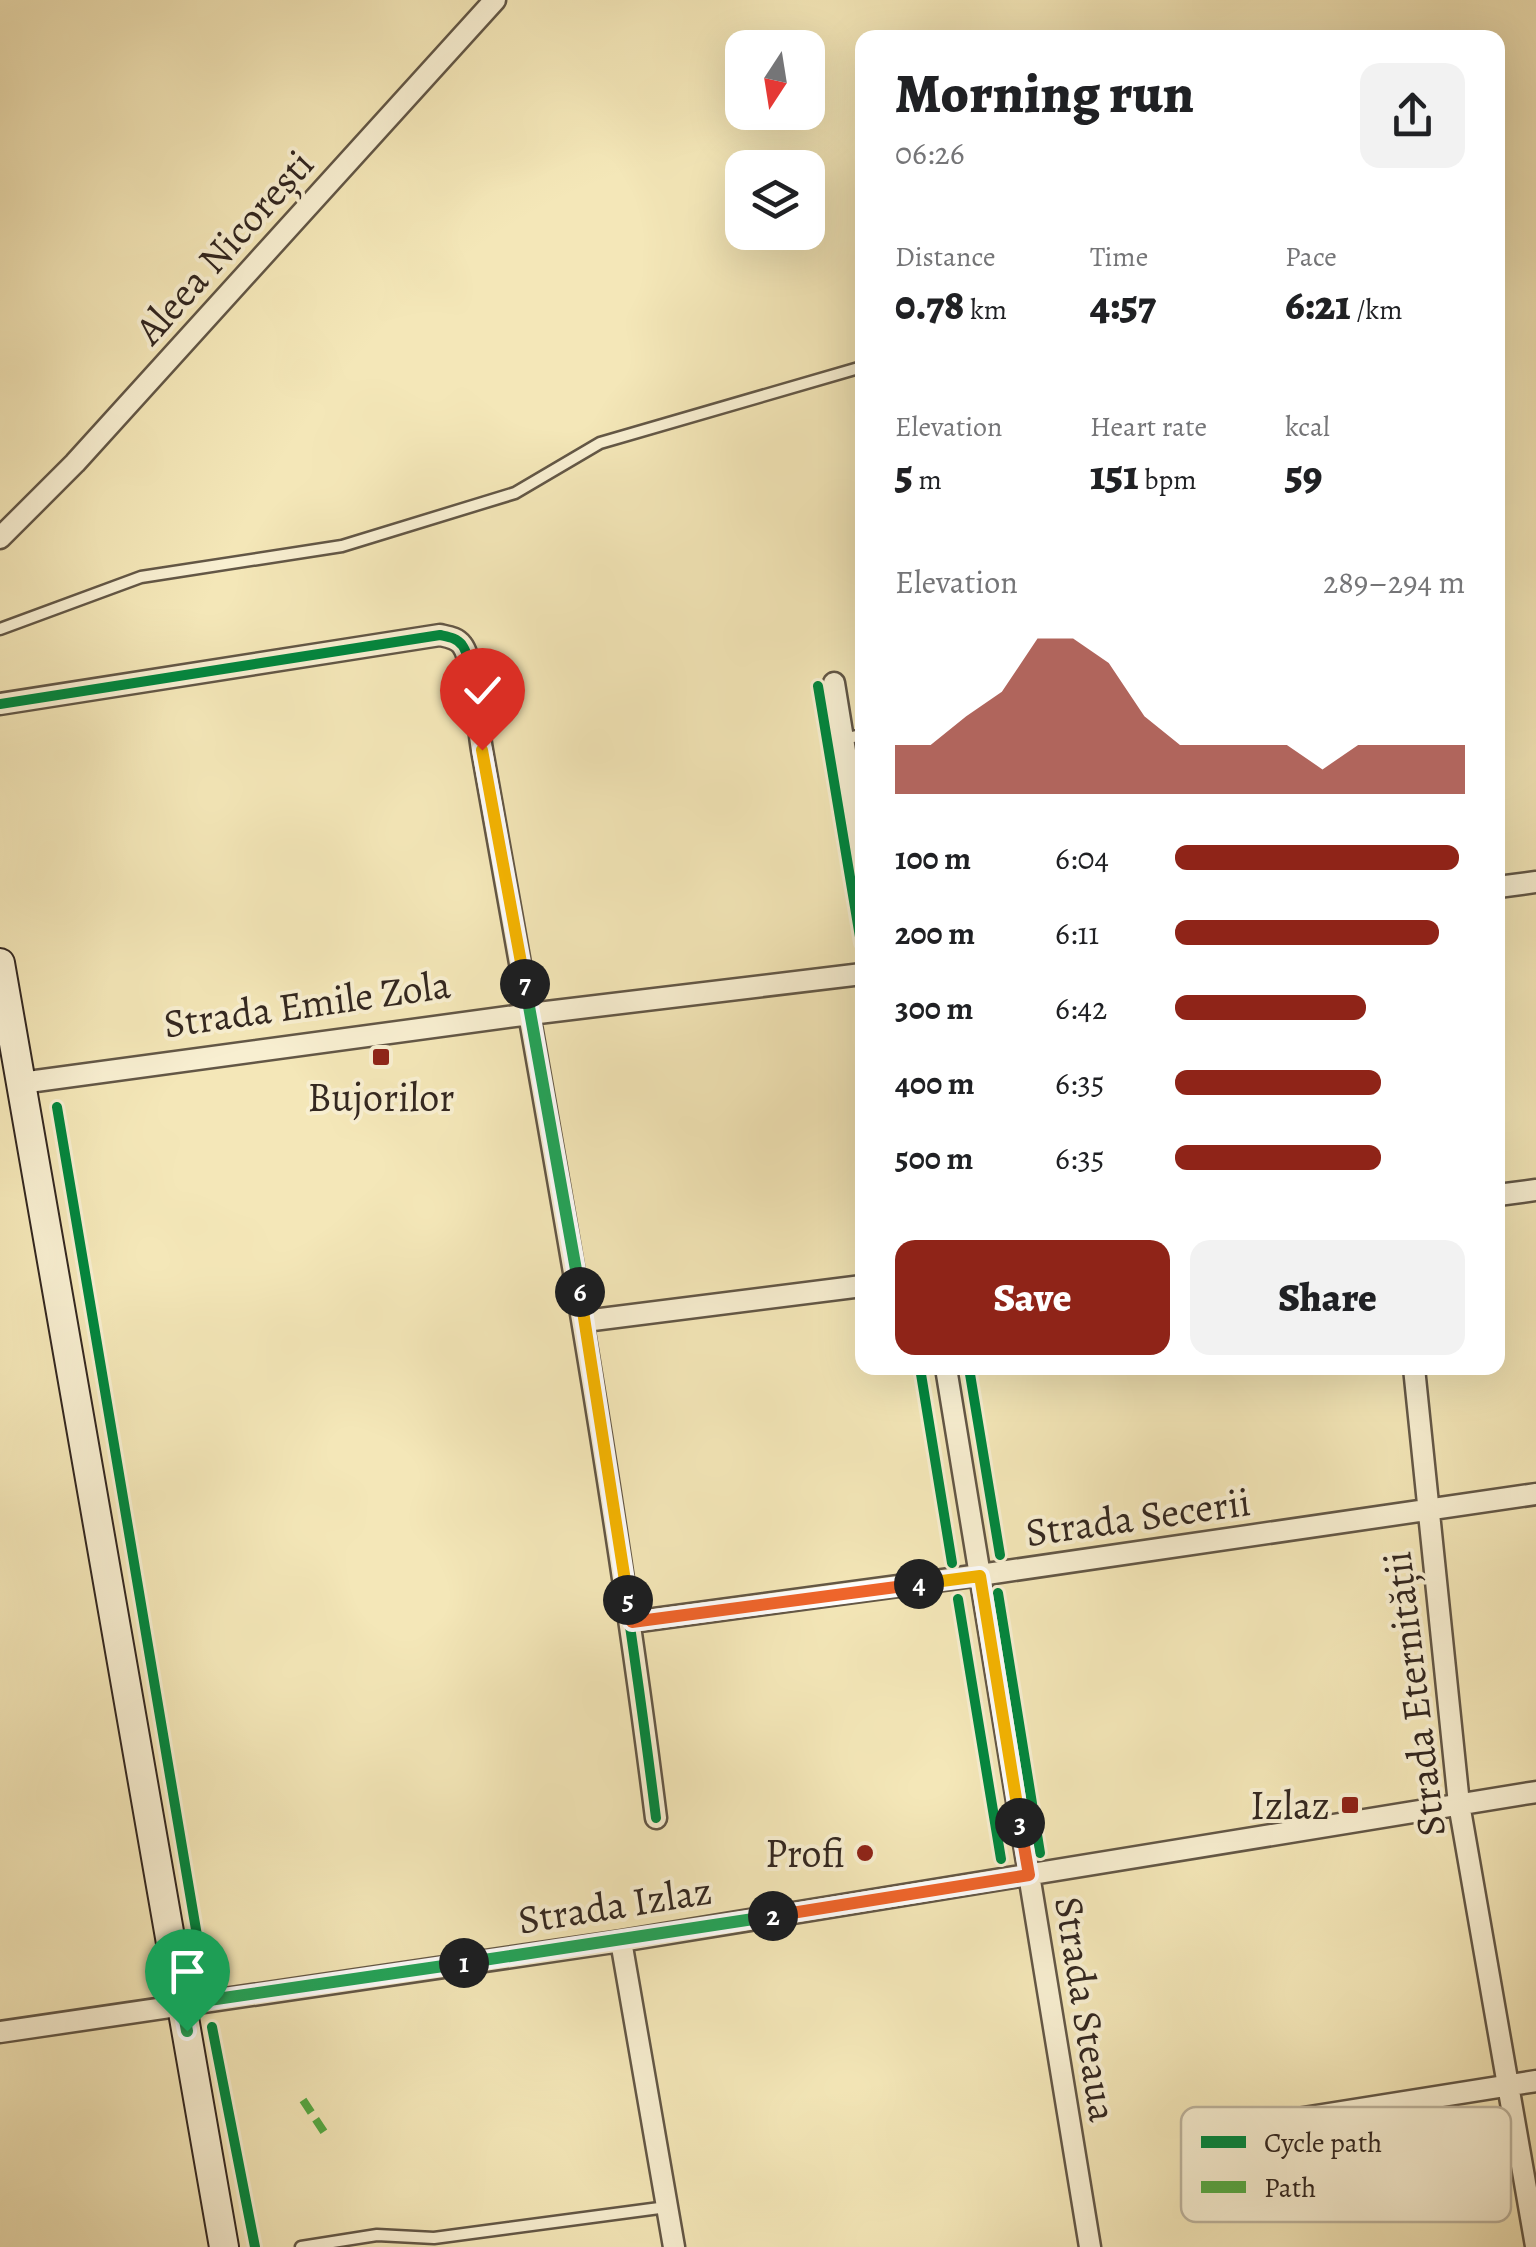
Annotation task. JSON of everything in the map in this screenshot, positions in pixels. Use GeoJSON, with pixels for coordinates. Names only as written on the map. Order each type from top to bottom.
{"type":"FeatureCollection","features":[{"type":"Feature","properties":{"kind":"main road"},"geometry":{"type":"LineString","coordinates":[[0,963],[10,1085],[224,2247]]}},
{"type":"Feature","properties":{"kind":"street","name":"Aleea Nicorești"},"geometry":{"type":"LineString","coordinates":[[0,538],[101,434],[495,0]]}},
{"type":"Feature","properties":{"kind":"street"},"geometry":{"type":"LineString","coordinates":[[0,704],[440,634],[462,644],[469,664],[585,1321],[632,1622],[656,1818]]}},
{"type":"Feature","properties":{"kind":"street"},"geometry":{"type":"LineString","coordinates":[[834,684],[853,737],[855,763]]}},
{"type":"Feature","properties":{"kind":"street"},"geometry":{"type":"LineString","coordinates":[[1505,885],[1536,882]]}},
{"type":"Feature","properties":{"kind":"street","name":"Strada Emile Zola"},"geometry":{"type":"LineString","coordinates":[[10,1085],[530,1014],[855,975]]}},
{"type":"Feature","properties":{"kind":"street"},"geometry":{"type":"LineString","coordinates":[[1505,1195],[1536,1190]]}},
{"type":"Feature","properties":{"kind":"street"},"geometry":{"type":"LineString","coordinates":[[585,1321],[855,1287]]}},
{"type":"Feature","properties":{"kind":"street","name":"Strada Steaua"},"geometry":{"type":"LineString","coordinates":[[947,1375],[1090,2247]]}},
{"type":"Feature","properties":{"kind":"street","name":"Strada Eternității"},"geometry":{"type":"LineString","coordinates":[[1415,1375],[1459,1804],[1536,2246]]}},
{"type":"Feature","properties":{"kind":"street","name":"Strada Secerii"},"geometry":{"type":"LineString","coordinates":[[632,1622],[980,1576],[1536,1494]]}},
{"type":"Feature","properties":{"kind":"street","name":"Strada Izlaz"},"geometry":{"type":"LineString","coordinates":[[0,2032],[621,1941],[1536,1792]]}},
{"type":"Feature","properties":{"kind":"street"},"geometry":{"type":"LineString","coordinates":[[621,1941],[674,2247]]}},
{"type":"Feature","properties":{"kind":"street"},"geometry":{"type":"LineString","coordinates":[[1375,2107],[1536,2081]]}},
{"type":"Feature","properties":{"kind":"lane"},"geometry":{"type":"LineString","coordinates":[[0,629],[141,577],[342,546],[515,493],[600,443],[855,369]]}},
{"type":"Feature","properties":{"kind":"lane"},"geometry":{"type":"LineString","coordinates":[[301,2247],[376,2235],[434,2238],[667,2207]]}},
{"type":"Feature","properties":{"kind":"marked path"},"geometry":{"type":"LineString","coordinates":[[303,2100],[328,2138]]}},
{"type":"Feature","properties":{"kind":"cycle path"},"geometry":{"type":"LineString","coordinates":[[0,704],[440,635],[462,645],[473,679],[482,750],[576,1282],[656,1818]]}},
{"type":"Feature","properties":{"kind":"cycle path"},"geometry":{"type":"LineString","coordinates":[[818,686],[855,907]]}},
{"type":"Feature","properties":{"kind":"cycle path"},"geometry":{"type":"LineString","coordinates":[[57,1107],[203,1971]]}},
{"type":"Feature","properties":{"kind":"cycle path"},"geometry":{"type":"LineString","coordinates":[[921,1375],[952,1563]]}},
{"type":"Feature","properties":{"kind":"cycle path"},"geometry":{"type":"LineString","coordinates":[[970,1375],[1000,1555]]}},
{"type":"Feature","properties":{"kind":"cycle path"},"geometry":{"type":"LineString","coordinates":[[998,1593],[1040,1853]]}},
{"type":"Feature","properties":{"kind":"cycle path"},"geometry":{"type":"LineString","coordinates":[[958,1599],[1001,1859]]}},
{"type":"Feature","properties":{"kind":"cycle path"},"geometry":{"type":"LineString","coordinates":[[212,2027],[255,2247]]}},
{"type":"Feature","properties":{"kind":"place","name":"Bujorilor"},"geometry":{"type":"Point","coordinates":[381,1057]}},
{"type":"Feature","properties":{"kind":"place","name":"Izlaz"},"geometry":{"type":"Point","coordinates":[1350,1805]}},
{"type":"Feature","properties":{"kind":"place","name":"Profi"},"geometry":{"type":"Point","coordinates":[865,1853]}},
{"type":"Feature","properties":{"kind":"route"},"geometry":{"type":"LineString","coordinates":[[187,2031],[182,2004],[621,1941],[1029,1875],[980,1576],[632,1622],[585,1321],[482,750]]}}]}
